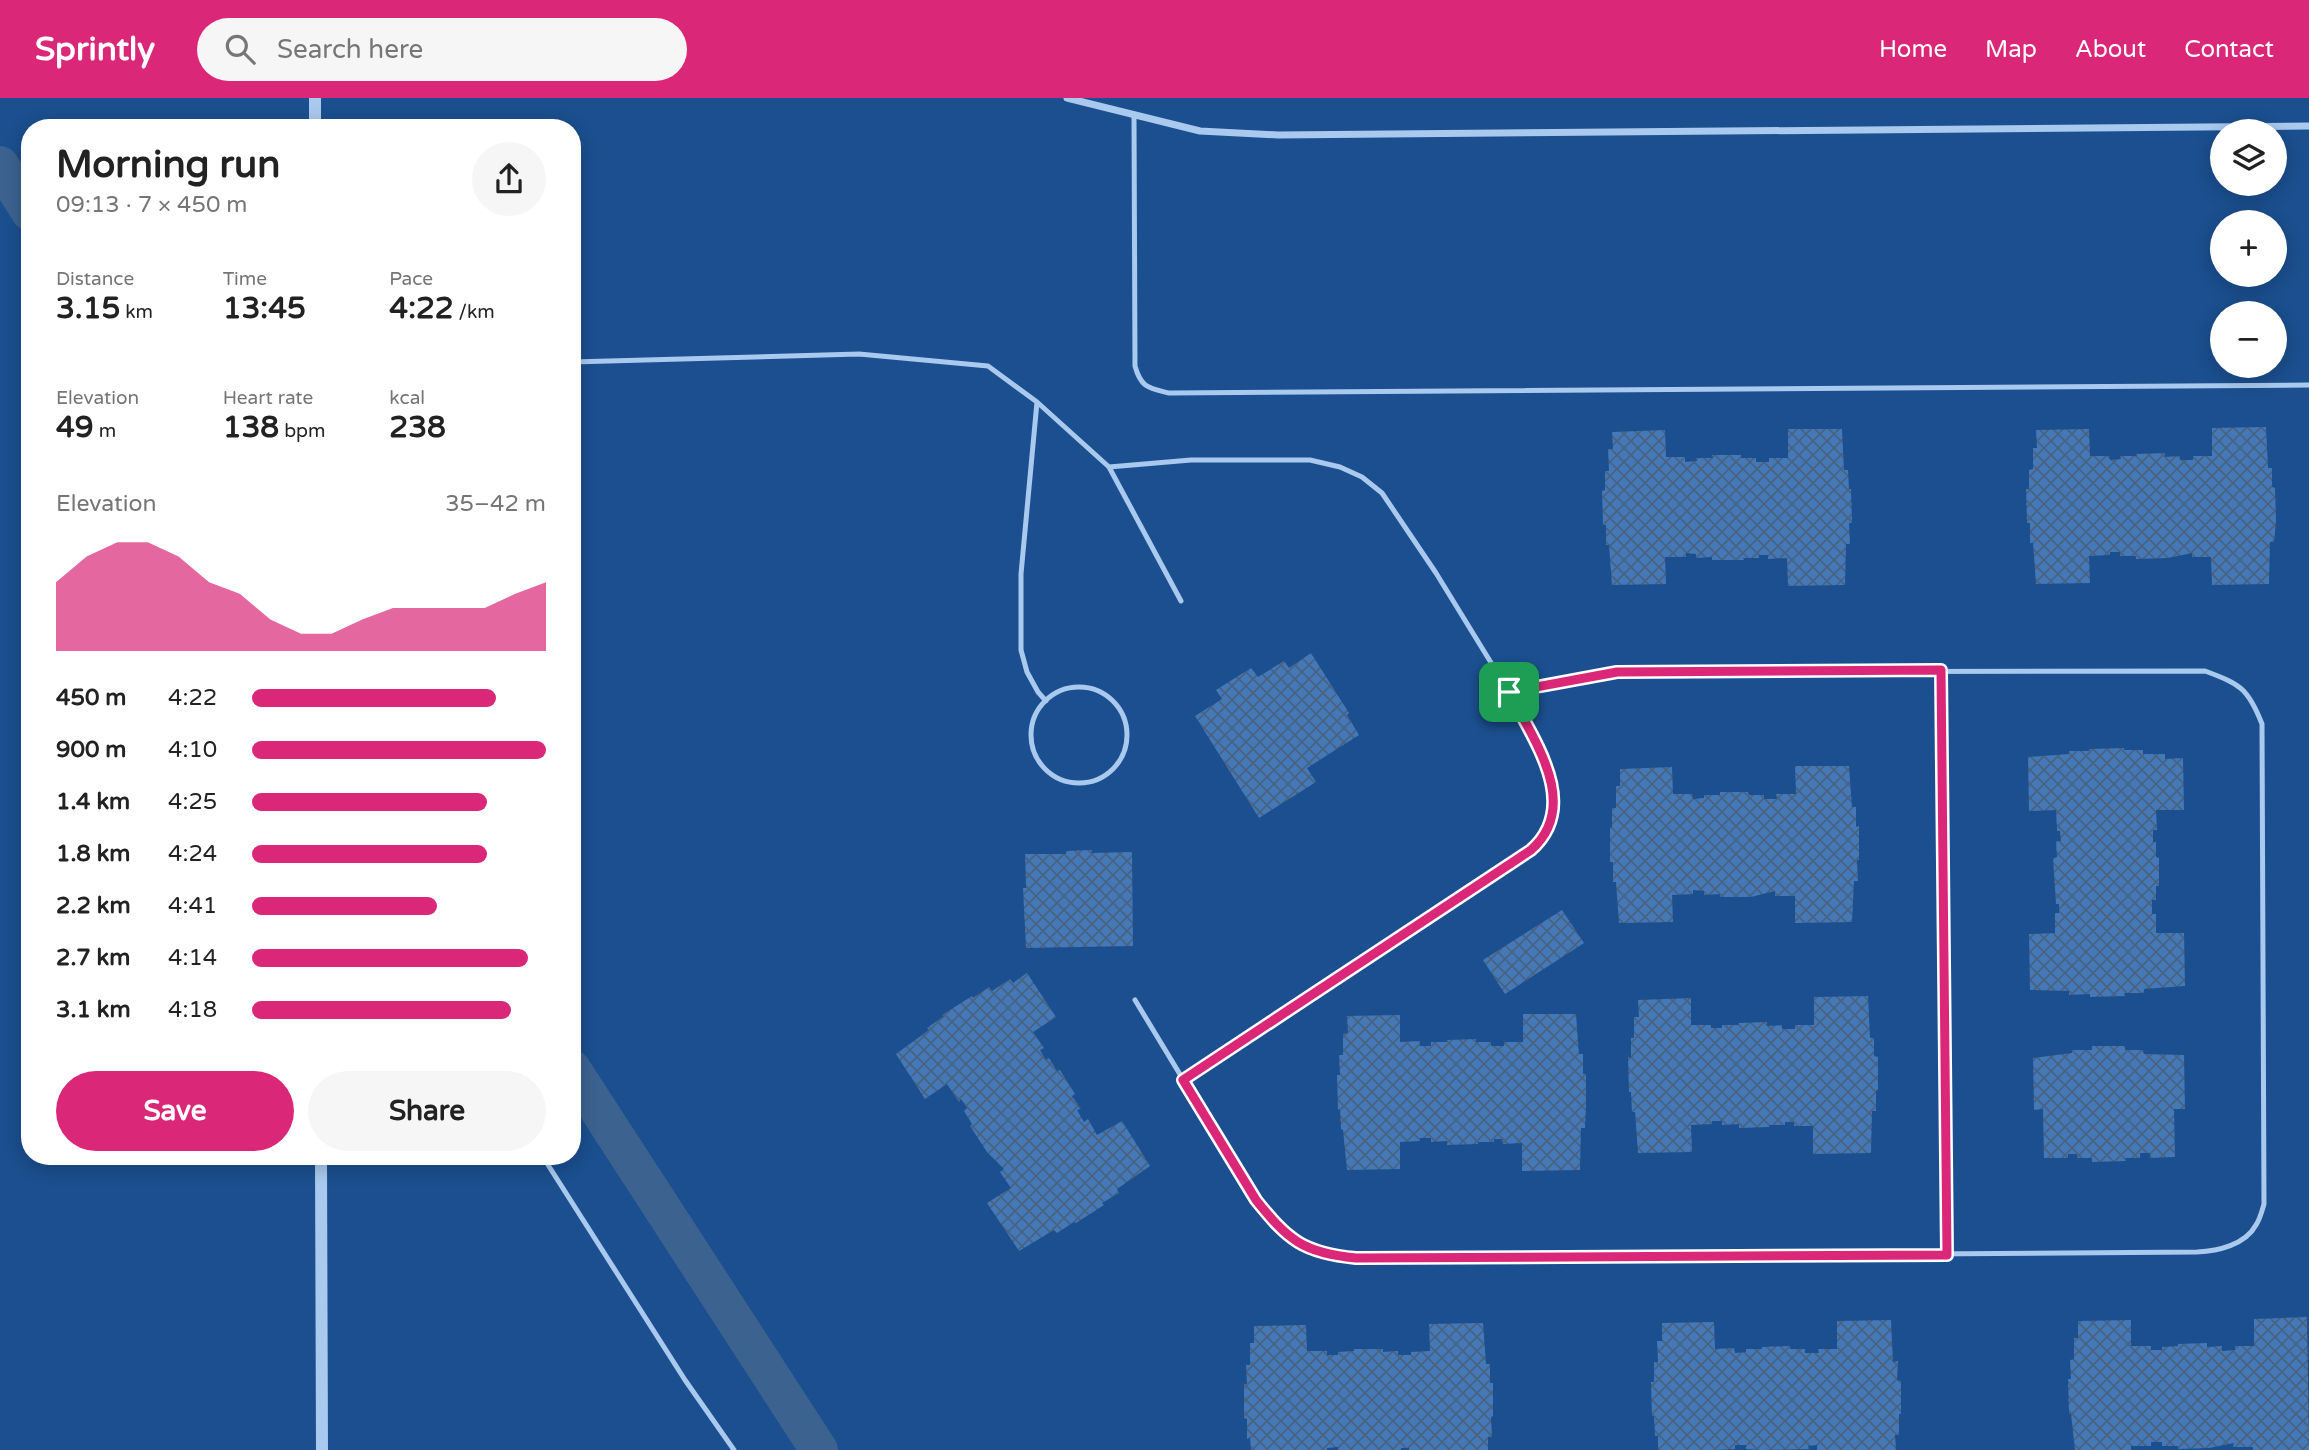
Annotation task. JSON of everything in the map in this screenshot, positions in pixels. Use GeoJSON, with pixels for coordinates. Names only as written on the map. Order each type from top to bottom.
{"type":"FeatureCollection","features":[{"type":"Feature","properties":{"kind":"street"},"geometry":{"type":"LineString","coordinates":[[315,98],[316,119]]}},
{"type":"Feature","properties":{"kind":"street"},"geometry":{"type":"LineString","coordinates":[[1067,98],[1200,131],[1278,135],[2309,126]]}},
{"type":"Feature","properties":{"kind":"street"},"geometry":{"type":"LineString","coordinates":[[321,1165],[323,1450]]}},
{"type":"Feature","properties":{"kind":"lane"},"geometry":{"type":"LineString","coordinates":[[1134,116],[1135,366],[1138,379],[1148,388],[1169,393],[2309,385]]}},
{"type":"Feature","properties":{"kind":"lane"},"geometry":{"type":"LineString","coordinates":[[581,362],[859,354],[988,366],[1037,402],[1109,467],[1181,601]]}},
{"type":"Feature","properties":{"kind":"lane"},"geometry":{"type":"LineString","coordinates":[[1037,402],[1021,574],[1021,650],[1027,672],[1046,701]]}},
{"type":"Feature","properties":{"kind":"lane"},"geometry":{"type":"LineString","coordinates":[[1109,467],[1191,460],[1310,460],[1340,467],[1362,477],[1382,492],[1436,573],[1509,692],[1549,774],[1554,806],[1544,838],[1519,858],[1183,1080]]}},
{"type":"Feature","properties":{"kind":"lane"},"geometry":{"type":"LineString","coordinates":[[1941,670],[1947,1255]]}},
{"type":"Feature","properties":{"kind":"lane"},"geometry":{"type":"LineString","coordinates":[[1135,1000],[1256,1200],[1289,1238],[1329,1256],[1567,1258],[2219,1251],[2239,1241],[2256,1227],[2264,1204],[2262,724],[2252,698],[2232,681],[2205,671],[1617,672],[1509,692]]}},
{"type":"Feature","properties":{"kind":"lane"},"geometry":{"type":"LineString","coordinates":[[1088,688],[1102,693],[1114,702],[1123,715],[1127,729],[1124,751],[1113,770],[1083,784],[1066,782],[1051,774],[1039,762],[1031,731],[1036,715],[1046,701],[1058,692],[1088,688]]}},
{"type":"Feature","properties":{"kind":"lane"},"geometry":{"type":"LineString","coordinates":[[548,1165],[685,1380],[734,1450]]}},
{"type":"Feature","properties":{"kind":"building"},"geometry":{"type":"Polygon","coordinates":[[[2266,427],[2268,468],[2272,468],[2272,487],[2275,488],[2276,521],[2274,542],[2270,542],[2269,584],[2212,585],[2211,557],[2192,557],[2192,553],[2168,558],[2136,559],[2136,556],[2120,556],[2120,552],[2110,552],[2110,555],[2089,556],[2090,583],[2036,584],[2033,543],[2030,543],[2030,523],[2027,523],[2026,489],[2029,489],[2029,470],[2033,469],[2033,448],[2037,448],[2036,430],[2089,429],[2090,456],[2109,456],[2110,460],[2121,459],[2120,456],[2165,453],[2165,457],[2180,456],[2180,460],[2193,460],[2193,456],[2212,456],[2212,428],[2266,427]]]}},
{"type":"Feature","properties":{"kind":"building"},"geometry":{"type":"Polygon","coordinates":[[[1788,429],[1842,429],[1844,470],[1848,470],[1851,489],[1852,523],[1849,523],[1850,544],[1846,544],[1845,585],[1788,586],[1787,558],[1768,559],[1768,555],[1759,555],[1759,558],[1743,558],[1744,560],[1712,560],[1712,557],[1696,558],[1696,554],[1686,553],[1686,557],[1665,557],[1666,584],[1612,585],[1606,525],[1603,525],[1602,491],[1605,490],[1605,471],[1609,471],[1608,449],[1613,449],[1612,432],[1665,430],[1666,457],[1685,457],[1685,462],[1697,461],[1696,458],[1713,458],[1712,455],[1741,455],[1741,458],[1756,458],[1756,462],[1769,462],[1769,458],[1788,458],[1788,429]]]}},
{"type":"Feature","properties":{"kind":"building"},"geometry":{"type":"Polygon","coordinates":[[[1311,653],[1349,713],[1347,715],[1359,735],[1307,768],[1316,782],[1259,818],[1195,716],[1222,699],[1216,690],[1251,668],[1258,677],[1284,661],[1289,668],[1311,653]]]}},
{"type":"Feature","properties":{"kind":"building"},"geometry":{"type":"Polygon","coordinates":[[[2090,749],[2143,750],[2143,754],[2165,754],[2165,759],[2183,758],[2184,810],[2156,810],[2157,830],[2153,830],[2153,842],[2156,842],[2156,857],[2159,858],[2159,886],[2156,886],[2156,900],[2152,900],[2152,914],[2156,914],[2156,933],[2184,933],[2185,986],[2144,989],[2144,993],[2124,993],[2125,996],[2090,997],[2090,994],[2069,995],[2069,991],[2030,990],[2029,934],[2055,933],[2055,913],[2059,913],[2059,904],[2056,904],[2053,858],[2057,857],[2056,841],[2061,841],[2060,831],[2057,831],[2056,810],[2029,811],[2028,757],[2069,754],[2069,751],[2090,749]]]}},
{"type":"Feature","properties":{"kind":"building"},"geometry":{"type":"Polygon","coordinates":[[[1795,766],[1849,766],[1852,807],[1856,807],[1856,827],[1859,826],[1858,881],[1854,881],[1852,922],[1795,923],[1795,896],[1775,896],[1775,891],[1751,897],[1720,897],[1720,894],[1704,895],[1704,891],[1693,890],[1693,894],[1672,895],[1673,922],[1619,923],[1616,882],[1613,882],[1613,862],[1610,862],[1610,828],[1612,808],[1616,808],[1616,786],[1620,786],[1620,769],[1672,767],[1673,794],[1692,794],[1693,799],[1704,798],[1704,795],[1720,795],[1720,792],[1748,792],[1749,795],[1764,795],[1764,799],[1777,799],[1776,794],[1796,794],[1795,766]]]}},
{"type":"Feature","properties":{"kind":"building"},"geometry":{"type":"Polygon","coordinates":[[[1092,850],[1091,853],[1132,852],[1133,946],[1026,948],[1023,888],[1026,888],[1025,854],[1066,854],[1066,851],[1092,850]]]}},
{"type":"Feature","properties":{"kind":"building"},"geometry":{"type":"Polygon","coordinates":[[[1562,910],[1584,943],[1505,994],[1483,960],[1562,910]]]}},
{"type":"Feature","properties":{"kind":"building"},"geometry":{"type":"Polygon","coordinates":[[[1027,973],[1056,1017],[1033,1032],[1044,1048],[1040,1050],[1046,1060],[1049,1058],[1057,1071],[1060,1070],[1075,1094],[1072,1096],[1081,1109],[1077,1110],[1084,1122],[1088,1119],[1097,1135],[1122,1121],[1150,1166],[1117,1189],[1119,1193],[1102,1203],[1104,1205],[1076,1223],[1057,1233],[1054,1230],[1019,1251],[987,1203],[1011,1188],[1000,1172],[1004,1169],[987,1152],[970,1126],[972,1124],[964,1111],[967,1108],[961,1099],[959,1102],[947,1084],[925,1099],[896,1054],[929,1030],[927,1028],[944,1016],[942,1015],[972,996],[973,998],[989,987],[992,991],[1010,979],[1013,983],[1027,973]]]}},
{"type":"Feature","properties":{"kind":"building"},"geometry":{"type":"Polygon","coordinates":[[[1868,996],[1870,1038],[1874,1038],[1874,1056],[1878,1057],[1878,1090],[1876,1111],[1872,1111],[1871,1153],[1813,1154],[1813,1126],[1794,1126],[1794,1122],[1769,1127],[1739,1128],[1739,1124],[1722,1125],[1722,1121],[1712,1121],[1712,1124],[1691,1125],[1692,1152],[1638,1153],[1635,1112],[1632,1112],[1629,1092],[1628,1057],[1631,1058],[1634,1017],[1639,1017],[1638,1000],[1691,998],[1691,1025],[1722,1028],[1722,1025],[1767,1022],[1767,1026],[1782,1025],[1782,1029],[1795,1029],[1795,1025],[1814,1025],[1814,997],[1868,996]]]}},
{"type":"Feature","properties":{"kind":"building"},"geometry":{"type":"Polygon","coordinates":[[[1523,1014],[1576,1014],[1579,1054],[1583,1054],[1583,1074],[1586,1074],[1585,1128],[1581,1128],[1580,1170],[1522,1171],[1522,1143],[1503,1144],[1502,1139],[1478,1144],[1447,1145],[1447,1141],[1431,1142],[1431,1138],[1420,1138],[1420,1141],[1400,1142],[1400,1169],[1347,1170],[1340,1109],[1338,1110],[1337,1075],[1340,1075],[1339,1055],[1343,1055],[1343,1034],[1348,1033],[1347,1016],[1400,1015],[1400,1042],[1420,1041],[1420,1046],[1431,1046],[1431,1042],[1447,1040],[1476,1039],[1476,1042],[1491,1042],[1491,1046],[1504,1046],[1504,1042],[1523,1042],[1523,1014]]]}},
{"type":"Feature","properties":{"kind":"building"},"geometry":{"type":"Polygon","coordinates":[[[2092,1046],[2125,1046],[2125,1050],[2143,1050],[2144,1054],[2184,1055],[2185,1109],[2174,1109],[2175,1157],[2150,1158],[2150,1153],[2140,1153],[2140,1158],[2125,1158],[2126,1161],[2092,1162],[2092,1158],[2077,1158],[2077,1154],[2068,1154],[2068,1158],[2044,1158],[2043,1109],[2034,1110],[2033,1058],[2072,1053],[2072,1050],[2092,1050],[2092,1046]]]}},
{"type":"Feature","properties":{"kind":"building"},"geometry":{"type":"Polygon","coordinates":[[[2307,1317],[2309,1450],[2253,1450],[2253,1447],[2233,1447],[2234,1443],[2209,1448],[2178,1449],[2178,1446],[2162,1446],[2162,1442],[2151,1442],[2151,1446],[2131,1446],[2131,1450],[2075,1450],[2069,1413],[2068,1379],[2071,1379],[2070,1360],[2074,1359],[2074,1338],[2078,1338],[2078,1321],[2131,1320],[2131,1346],[2151,1346],[2151,1350],[2162,1350],[2162,1347],[2178,1344],[2207,1343],[2207,1347],[2222,1346],[2222,1351],[2235,1350],[2235,1346],[2254,1346],[2254,1319],[2307,1317]]]}},
{"type":"Feature","properties":{"kind":"building"},"geometry":{"type":"Polygon","coordinates":[[[1891,1320],[1893,1362],[1898,1361],[1897,1380],[1901,1381],[1901,1414],[1899,1435],[1895,1435],[1896,1450],[1817,1450],[1817,1445],[1808,1446],[1809,1449],[1762,1450],[1735,1445],[1735,1449],[1658,1450],[1658,1436],[1655,1436],[1652,1416],[1651,1382],[1654,1382],[1654,1362],[1658,1362],[1657,1341],[1662,1341],[1662,1323],[1714,1322],[1715,1349],[1734,1348],[1735,1353],[1746,1352],[1746,1349],[1790,1346],[1790,1349],[1805,1349],[1805,1353],[1819,1353],[1818,1349],[1837,1349],[1837,1321],[1891,1320]]]}},
{"type":"Feature","properties":{"kind":"building"},"geometry":{"type":"Polygon","coordinates":[[[1483,1323],[1486,1364],[1490,1364],[1490,1383],[1493,1383],[1492,1437],[1488,1437],[1488,1450],[1338,1450],[1338,1447],[1327,1450],[1251,1450],[1250,1438],[1247,1439],[1247,1419],[1244,1418],[1244,1384],[1247,1384],[1246,1365],[1250,1365],[1250,1343],[1254,1343],[1254,1326],[1306,1325],[1307,1351],[1327,1351],[1327,1355],[1338,1355],[1338,1352],[1354,1349],[1383,1349],[1383,1352],[1398,1351],[1398,1355],[1411,1355],[1411,1352],[1430,1351],[1429,1324],[1483,1323]]]}},
{"type":"Feature","properties":{"kind":"waterway"},"geometry":{"type":"LineString","coordinates":[[0,165],[21,198]]}},
{"type":"Feature","properties":{"kind":"waterway"},"geometry":{"type":"LineString","coordinates":[[581,1083],[819,1450]]}},
{"type":"Feature","properties":{"kind":"route"},"geometry":{"type":"LineString","coordinates":[[1941,670],[1947,1255],[1567,1258],[1329,1256],[1289,1238],[1256,1200],[1183,1080],[1531,850],[1544,838],[1554,806],[1549,774],[1509,692],[1617,672],[1941,670]]}}]}
